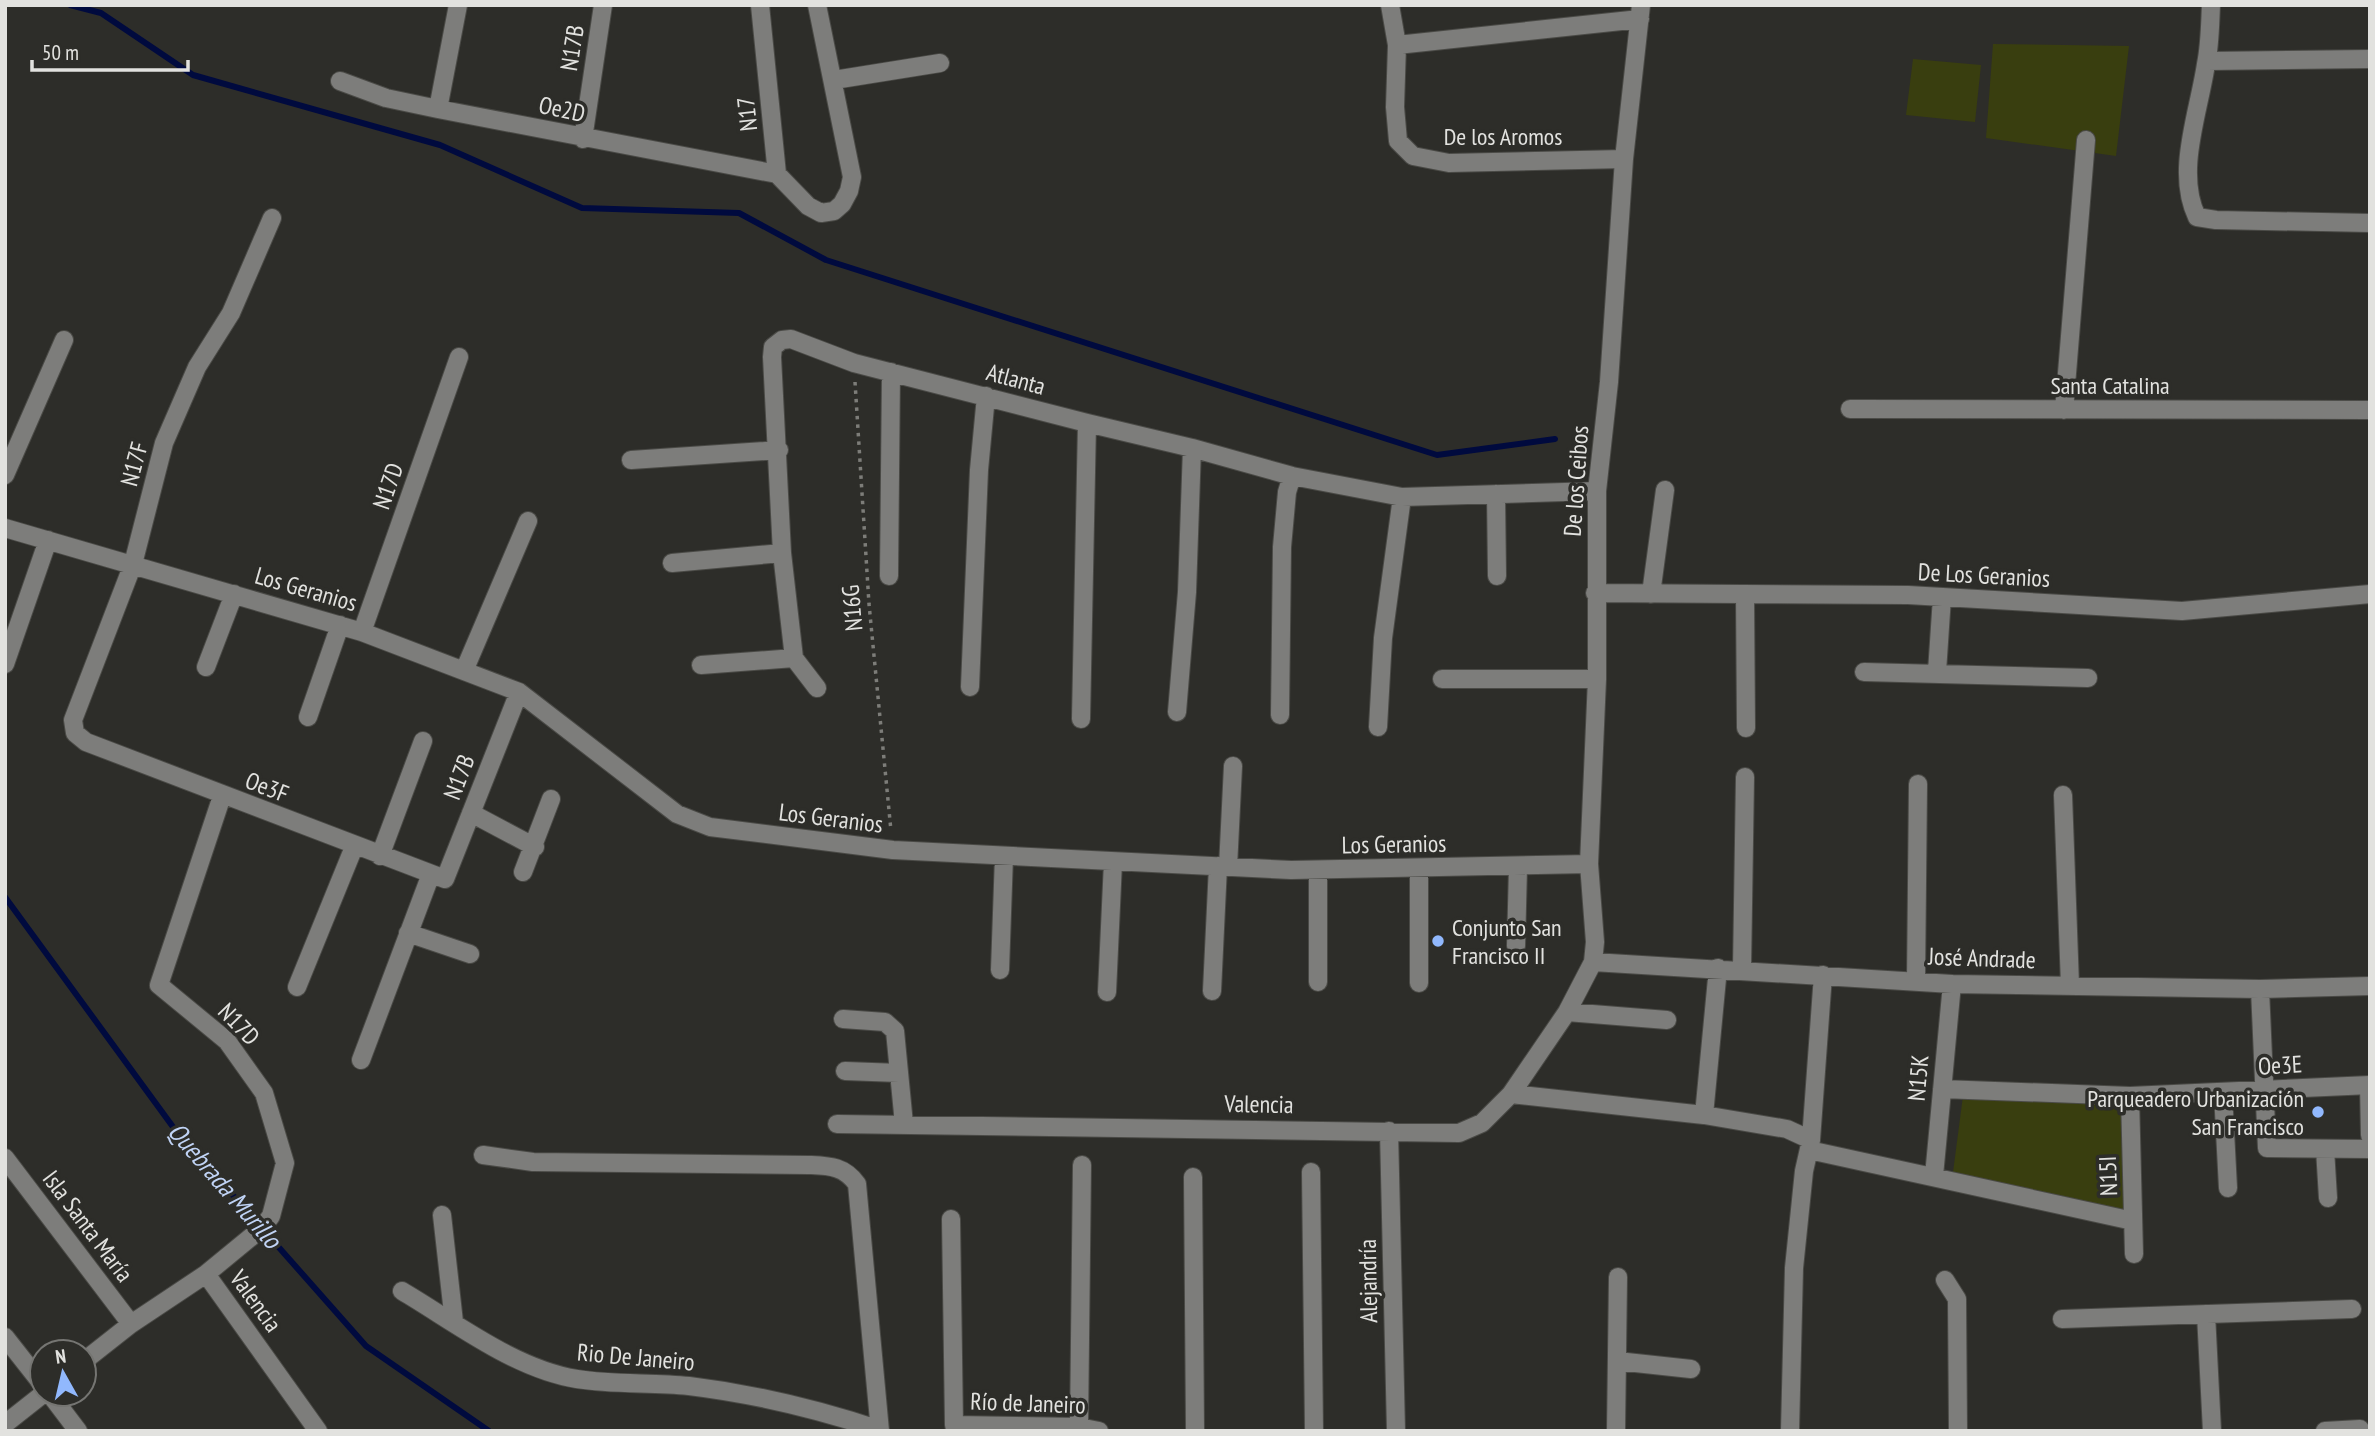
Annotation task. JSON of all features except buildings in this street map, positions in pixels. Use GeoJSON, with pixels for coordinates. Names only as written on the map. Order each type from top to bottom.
{"type":"FeatureCollection","features":[{"type":"Feature","properties":{"kind":"street"},"geometry":{"type":"LineString","coordinates":[[438,109],[458,5]]}},
{"type":"Feature","properties":{"kind":"street","name":"N17B"},"geometry":{"type":"LineString","coordinates":[[583,139],[603,5]]}},
{"type":"Feature","properties":{"kind":"street","name":"N17"},"geometry":{"type":"LineString","coordinates":[[760,5],[777,174]]}},
{"type":"Feature","properties":{"kind":"street"},"geometry":{"type":"LineString","coordinates":[[777,174],[808,206],[821,213],[834,211],[846,198],[851,184],[834,80],[817,5]]}},
{"type":"Feature","properties":{"kind":"street","name":"De los Aromos"},"geometry":{"type":"LineString","coordinates":[[1390,5],[1397,45],[1395,107],[1398,141],[1413,156],[1449,163],[1624,159]]}},
{"type":"Feature","properties":{"kind":"street"},"geometry":{"type":"LineString","coordinates":[[2211,5],[2207,61],[2188,171],[2191,204],[2197,217],[2216,220],[2370,223]]}},
{"type":"Feature","properties":{"kind":"street"},"geometry":{"type":"LineString","coordinates":[[1397,45],[1640,12]]}},
{"type":"Feature","properties":{"kind":"street","name":"De los Ceibos"},"geometry":{"type":"LineString","coordinates":[[1592,962],[1595,942],[1589,864],[1597,680],[1597,491],[1609,382],[1624,159],[1640,12]]}},
{"type":"Feature","properties":{"kind":"street"},"geometry":{"type":"LineString","coordinates":[[2207,61],[2370,59]]}},
{"type":"Feature","properties":{"kind":"street"},"geometry":{"type":"LineString","coordinates":[[834,80],[940,62]]}},
{"type":"Feature","properties":{"kind":"street","name":"Oe2D"},"geometry":{"type":"LineString","coordinates":[[340,81],[386,98],[583,139],[777,174]]}},
{"type":"Feature","properties":{"kind":"street"},"geometry":{"type":"LineString","coordinates":[[2064,410],[2086,140]]}},
{"type":"Feature","properties":{"kind":"street","name":"N17F"},"geometry":{"type":"LineString","coordinates":[[75,733],[73,720],[133,564],[164,443],[197,367],[231,313],[272,218]]}},
{"type":"Feature","properties":{"kind":"street","name":"Atlanta"},"geometry":{"type":"LineString","coordinates":[[794,659],[782,553],[779,450],[772,357],[776,342],[791,339],[854,363],[1192,447],[1292,476],[1402,497],[1597,491]]}},
{"type":"Feature","properties":{"kind":"street"},"geometry":{"type":"LineString","coordinates":[[5,475],[64,340]]}},
{"type":"Feature","properties":{"kind":"street","name":"N17D"},"geometry":{"type":"LineString","coordinates":[[362,632],[459,357]]}},
{"type":"Feature","properties":{"kind":"street"},"geometry":{"type":"LineString","coordinates":[[889,576],[891,372]]}},
{"type":"Feature","properties":{"kind":"street"},"geometry":{"type":"LineString","coordinates":[[970,687],[979,470],[986,396]]}},
{"type":"Feature","properties":{"kind":"street","name":"Santa Catalina"},"geometry":{"type":"LineString","coordinates":[[1850,409],[2370,410]]}},
{"type":"Feature","properties":{"kind":"street"},"geometry":{"type":"LineString","coordinates":[[1081,719],[1087,423]]}},
{"type":"Feature","properties":{"kind":"street"},"geometry":{"type":"LineString","coordinates":[[1177,712],[1187,592],[1192,447]]}},
{"type":"Feature","properties":{"kind":"street"},"geometry":{"type":"LineString","coordinates":[[631,460],[779,450]]}},
{"type":"Feature","properties":{"kind":"street"},"geometry":{"type":"LineString","coordinates":[[1280,715],[1282,547],[1287,492],[1292,476]]}},
{"type":"Feature","properties":{"kind":"street"},"geometry":{"type":"LineString","coordinates":[[1651,594],[1665,489]]}},
{"type":"Feature","properties":{"kind":"street"},"geometry":{"type":"LineString","coordinates":[[1496,494],[1497,576]]}},
{"type":"Feature","properties":{"kind":"street"},"geometry":{"type":"LineString","coordinates":[[1378,727],[1386,606],[1402,497]]}},
{"type":"Feature","properties":{"kind":"street"},"geometry":{"type":"LineString","coordinates":[[464,670],[528,521]]}},
{"type":"Feature","properties":{"kind":"street","name":"Los Geranios"},"geometry":{"type":"LineString","coordinates":[[5,528],[362,632],[519,692],[677,814],[710,827],[893,850],[1223,867],[1318,870],[1589,864]]}},
{"type":"Feature","properties":{"kind":"street"},"geometry":{"type":"LineString","coordinates":[[5,664],[48,540]]}},
{"type":"Feature","properties":{"kind":"street"},"geometry":{"type":"LineString","coordinates":[[672,563],[782,553]]}},
{"type":"Feature","properties":{"kind":"street","name":"De Los Geranios"},"geometry":{"type":"LineString","coordinates":[[1595,593],[1942,597],[2182,611],[2370,594]]}},
{"type":"Feature","properties":{"kind":"street"},"geometry":{"type":"LineString","coordinates":[[206,667],[234,594]]}},
{"type":"Feature","properties":{"kind":"street"},"geometry":{"type":"LineString","coordinates":[[1745,595],[1746,728]]}},
{"type":"Feature","properties":{"kind":"street"},"geometry":{"type":"LineString","coordinates":[[1937,672],[1942,597]]}},
{"type":"Feature","properties":{"kind":"street"},"geometry":{"type":"LineString","coordinates":[[308,717],[340,625]]}},
{"type":"Feature","properties":{"kind":"street"},"geometry":{"type":"LineString","coordinates":[[701,665],[794,659],[817,688]]}},
{"type":"Feature","properties":{"kind":"street"},"geometry":{"type":"LineString","coordinates":[[1864,672],[2088,678]]}},
{"type":"Feature","properties":{"kind":"street"},"geometry":{"type":"LineString","coordinates":[[1442,679],[1597,680]]}},
{"type":"Feature","properties":{"kind":"street","name":"N17B"},"geometry":{"type":"LineString","coordinates":[[361,1060],[408,933],[471,813],[519,692]]}},
{"type":"Feature","properties":{"kind":"street","name":"Oe3F"},"geometry":{"type":"LineString","coordinates":[[75,733],[86,742],[222,796],[438,877]]}},
{"type":"Feature","properties":{"kind":"street"},"geometry":{"type":"LineString","coordinates":[[380,856],[423,741]]}},
{"type":"Feature","properties":{"kind":"street"},"geometry":{"type":"LineString","coordinates":[[1212,991],[1233,766]]}},
{"type":"Feature","properties":{"kind":"street"},"geometry":{"type":"LineString","coordinates":[[1742,969],[1745,777]]}},
{"type":"Feature","properties":{"kind":"street"},"geometry":{"type":"LineString","coordinates":[[1916,980],[1917,784]]}},
{"type":"Feature","properties":{"kind":"street"},"geometry":{"type":"LineString","coordinates":[[2063,795],[2070,985]]}},
{"type":"Feature","properties":{"kind":"street","name":"N17D"},"geometry":{"type":"LineString","coordinates":[[206,1275],[243,1247],[271,1216],[285,1163],[264,1093],[227,1041],[159,985],[222,796]]}},
{"type":"Feature","properties":{"kind":"street"},"geometry":{"type":"LineString","coordinates":[[523,872],[551,799]]}},
{"type":"Feature","properties":{"kind":"street"},"geometry":{"type":"LineString","coordinates":[[471,813],[535,846]]}},
{"type":"Feature","properties":{"kind":"street"},"geometry":{"type":"LineString","coordinates":[[297,987],[354,847]]}},
{"type":"Feature","properties":{"kind":"street"},"geometry":{"type":"LineString","coordinates":[[1000,970],[1003,856]]}},
{"type":"Feature","properties":{"kind":"street"},"geometry":{"type":"LineString","coordinates":[[1107,992],[1113,862]]}},
{"type":"Feature","properties":{"kind":"street"},"geometry":{"type":"LineString","coordinates":[[1516,946],[1518,867]]}},
{"type":"Feature","properties":{"kind":"street"},"geometry":{"type":"LineString","coordinates":[[1419,868],[1419,984]]}},
{"type":"Feature","properties":{"kind":"street"},"geometry":{"type":"LineString","coordinates":[[1318,870],[1318,982]]}},
{"type":"Feature","properties":{"kind":"street"},"geometry":{"type":"LineString","coordinates":[[408,933],[470,954]]}},
{"type":"Feature","properties":{"kind":"street","name":"José Andrade"},"geometry":{"type":"LineString","coordinates":[[1592,962],[1742,969],[1952,984],[2260,989],[2370,986]]}},
{"type":"Feature","properties":{"kind":"street","name":"Valencia"},"geometry":{"type":"LineString","coordinates":[[837,1124],[1459,1133],[1482,1123],[1511,1094],[1567,1012],[1592,962]]}},
{"type":"Feature","properties":{"kind":"street"},"geometry":{"type":"LineString","coordinates":[[1704,1115],[1718,968]]}},
{"type":"Feature","properties":{"kind":"street"},"geometry":{"type":"LineString","coordinates":[[1790,1431],[1794,1268],[1810,1145],[1823,975]]}},
{"type":"Feature","properties":{"kind":"street","name":"N15K"},"geometry":{"type":"LineString","coordinates":[[1934,1176],[1952,984]]}},
{"type":"Feature","properties":{"kind":"street"},"geometry":{"type":"LineString","coordinates":[[2260,989],[2267,1148],[2370,1149]]}},
{"type":"Feature","properties":{"kind":"street"},"geometry":{"type":"LineString","coordinates":[[1567,1012],[1667,1020]]}},
{"type":"Feature","properties":{"kind":"street"},"geometry":{"type":"LineString","coordinates":[[843,1020],[891,1025],[895,1031],[904,1124]]}},
{"type":"Feature","properties":{"kind":"street"},"geometry":{"type":"LineString","coordinates":[[845,1071],[899,1073]]}},
{"type":"Feature","properties":{"kind":"street"},"geometry":{"type":"LineString","coordinates":[[2369,1085],[2370,1135]]}},
{"type":"Feature","properties":{"kind":"street","name":"Oe3E"},"geometry":{"type":"LineString","coordinates":[[1942,1089],[2130,1096],[2369,1085]]}},
{"type":"Feature","properties":{"kind":"street"},"geometry":{"type":"LineString","coordinates":[[2223,1093],[2228,1188]]}},
{"type":"Feature","properties":{"kind":"street"},"geometry":{"type":"LineString","coordinates":[[1511,1094],[1704,1115],[1787,1129],[1810,1145],[2133,1221]]}},
{"type":"Feature","properties":{"kind":"street","name":"N15I"},"geometry":{"type":"LineString","coordinates":[[2130,1096],[2134,1254]]}},
{"type":"Feature","properties":{"kind":"street","name":"Alejandría"},"geometry":{"type":"LineString","coordinates":[[1390,1131],[1396,1431]]}},
{"type":"Feature","properties":{"kind":"street"},"geometry":{"type":"LineString","coordinates":[[2325,1149],[2328,1198]]}},
{"type":"Feature","properties":{"kind":"street"},"geometry":{"type":"LineString","coordinates":[[483,1155],[533,1162],[821,1165],[848,1171],[857,1184],[880,1430]]}},
{"type":"Feature","properties":{"kind":"street","name":"Isla Santa María"},"geometry":{"type":"LineString","coordinates":[[5,1158],[131,1324]]}},
{"type":"Feature","properties":{"kind":"street"},"geometry":{"type":"LineString","coordinates":[[1079,1427],[1082,1165]]}},
{"type":"Feature","properties":{"kind":"street"},"geometry":{"type":"LineString","coordinates":[[1311,1172],[1314,1431]]}},
{"type":"Feature","properties":{"kind":"street"},"geometry":{"type":"LineString","coordinates":[[1193,1177],[1195,1431]]}},
{"type":"Feature","properties":{"kind":"street"},"geometry":{"type":"LineString","coordinates":[[442,1215],[454,1322]]}},
{"type":"Feature","properties":{"kind":"street","name":"Río de Janeiro"},"geometry":{"type":"LineString","coordinates":[[951,1219],[954,1425],[1079,1427],[1099,1431]]}},
{"type":"Feature","properties":{"kind":"street","name":"Valencia"},"geometry":{"type":"LineString","coordinates":[[98,1351],[131,1324],[206,1275],[318,1431]]}},
{"type":"Feature","properties":{"kind":"street"},"geometry":{"type":"LineString","coordinates":[[1616,1431],[1618,1277]]}},
{"type":"Feature","properties":{"kind":"street"},"geometry":{"type":"LineString","coordinates":[[1945,1280],[1957,1299],[1958,1431]]}},
{"type":"Feature","properties":{"kind":"street","name":"Rio De Janeiro"},"geometry":{"type":"LineString","coordinates":[[402,1292],[517,1359],[576,1379],[686,1386],[752,1395],[833,1414],[880,1430]]}},
{"type":"Feature","properties":{"kind":"street"},"geometry":{"type":"LineString","coordinates":[[2062,1319],[2352,1309]]}},
{"type":"Feature","properties":{"kind":"street"},"geometry":{"type":"LineString","coordinates":[[2206,1314],[2212,1431]]}},
{"type":"Feature","properties":{"kind":"street"},"geometry":{"type":"LineString","coordinates":[[5,1337],[28,1366]]}},
{"type":"Feature","properties":{"kind":"street"},"geometry":{"type":"LineString","coordinates":[[1617,1361],[1691,1369]]}},
{"type":"Feature","properties":{"kind":"street"},"geometry":{"type":"LineString","coordinates":[[5,1424],[28,1406]]}},
{"type":"Feature","properties":{"kind":"street"},"geometry":{"type":"LineString","coordinates":[[61,1408],[78,1431]]}},
{"type":"Feature","properties":{"kind":"street"},"geometry":{"type":"LineString","coordinates":[[2325,1431],[2360,1429]]}},
{"type":"Feature","properties":{"kind":"path","name":"N16G"},"geometry":{"type":"LineString","coordinates":[[854,363],[869,604],[893,850]]}},
{"type":"Feature","properties":{"kind":"green space"},"geometry":{"type":"Polygon","coordinates":[[[1993,44],[2129,46],[2116,156],[1986,138],[1993,44]]]}},
{"type":"Feature","properties":{"kind":"green space"},"geometry":{"type":"Polygon","coordinates":[[[1913,59],[1981,65],[1975,122],[1906,115],[1913,59]]]}},
{"type":"Feature","properties":{"kind":"green space"},"geometry":{"type":"Polygon","coordinates":[[[1964,1088],[2130,1096],[2133,1221],[1952,1180],[1964,1088]]]}},
{"type":"Feature","properties":{"kind":"waterway"},"geometry":{"type":"LineString","coordinates":[[70,5],[101,13],[193,75],[440,145],[582,208],[739,213],[826,260],[1437,455],[1555,439]]}},
{"type":"Feature","properties":{"kind":"waterway","name":"Quebrada Murillo"},"geometry":{"type":"LineString","coordinates":[[5,897],[176,1131],[366,1346],[489,1431]]}},
{"type":"Feature","properties":{"kind":"place","name":"Conjunto San Francisco II"},"geometry":{"type":"Point","coordinates":[1438,941]}},
{"type":"Feature","properties":{"kind":"place","name":"Parqueadero Urbanización San Francisco"},"geometry":{"type":"Point","coordinates":[2318,1112]}}]}
